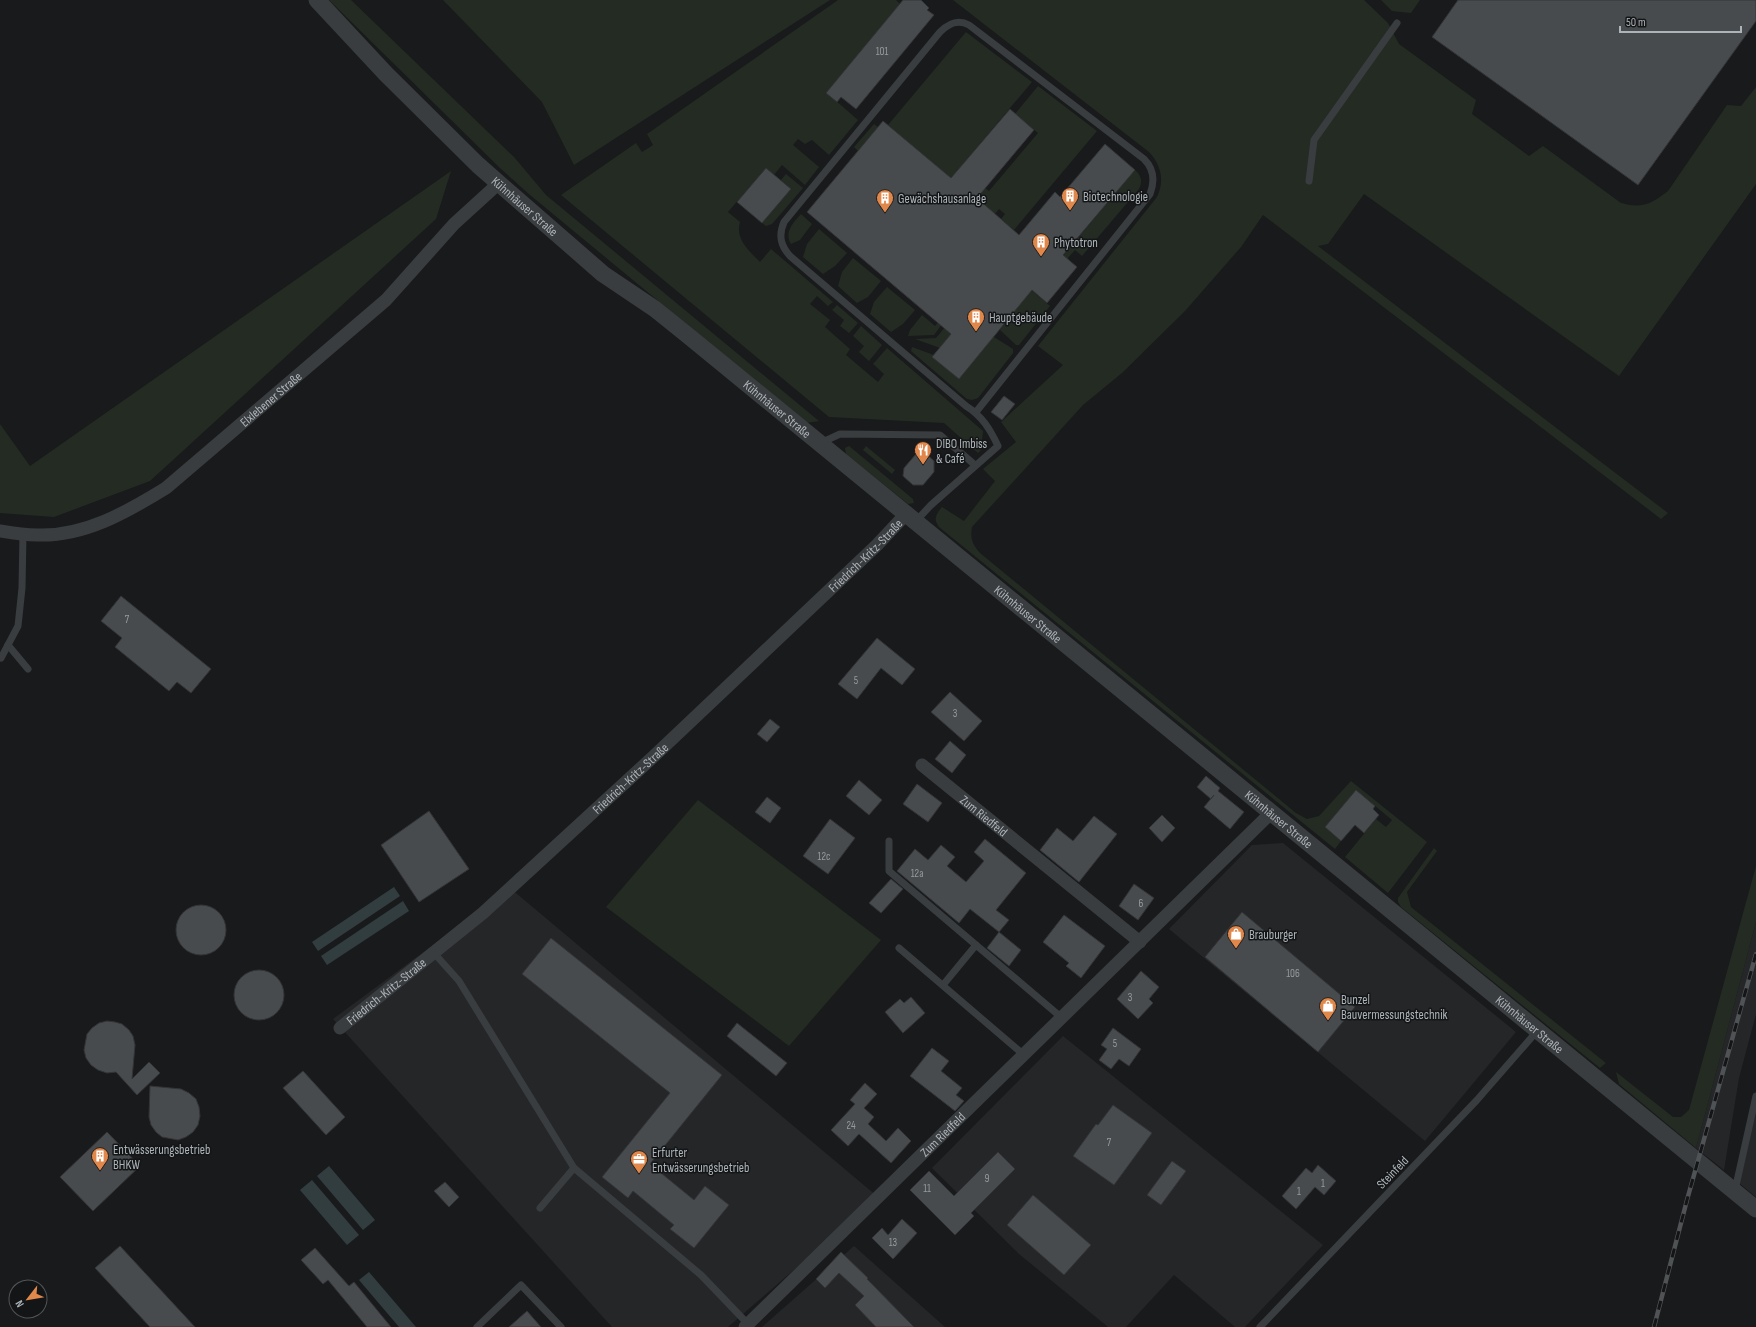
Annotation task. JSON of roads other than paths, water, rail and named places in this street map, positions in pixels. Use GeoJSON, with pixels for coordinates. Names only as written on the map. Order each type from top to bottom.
{"type":"FeatureCollection","features":[{"type":"Feature","properties":{"kind":"street","name":"Kühnhäuser Straße"},"geometry":{"type":"LineString","coordinates":[[317,0],[386,74],[478,165],[604,274],[655,309],[973,567],[1271,813],[1756,1209]]}},
{"type":"Feature","properties":{"kind":"street","name":"Elxlebener Straße"},"geometry":{"type":"LineString","coordinates":[[0,532],[38,536],[87,528],[138,505],[166,488],[386,300],[454,224],[499,183]]}},
{"type":"Feature","properties":{"kind":"street","name":"Friedrich-Kritz-Straße"},"geometry":{"type":"LineString","coordinates":[[340,1028],[484,913],[653,757],[877,545],[911,518]]}},
{"type":"Feature","properties":{"kind":"street","name":"Zum Riedfeld"},"geometry":{"type":"LineString","coordinates":[[922,765],[1140,942]]}},
{"type":"Feature","properties":{"kind":"street","name":"Zum Riedfeld"},"geometry":{"type":"LineString","coordinates":[[746,1326],[1271,813]]}},
{"type":"Feature","properties":{"kind":"lane"},"geometry":{"type":"LineString","coordinates":[[911,518],[931,505],[998,446],[986,423],[976,412],[966,406],[790,256],[780,239],[784,222],[940,32],[951,23],[958,22],[969,25],[1144,158],[1151,168],[1154,181],[1150,194],[976,412]]}},
{"type":"Feature","properties":{"kind":"lane"},"geometry":{"type":"LineString","coordinates":[[1309,181],[1314,140],[1397,23]]}},
{"type":"Feature","properties":{"kind":"lane"},"geometry":{"type":"LineString","coordinates":[[822,446],[827,440],[840,434],[940,435],[975,465]]}},
{"type":"Feature","properties":{"kind":"lane"},"geometry":{"type":"LineString","coordinates":[[1,658],[18,626],[22,588],[23,534]]}},
{"type":"Feature","properties":{"kind":"lane"},"geometry":{"type":"LineString","coordinates":[[8,645],[28,669]]}},
{"type":"Feature","properties":{"kind":"lane"},"geometry":{"type":"LineString","coordinates":[[889,841],[889,871],[1062,1018]]}},
{"type":"Feature","properties":{"kind":"lane"},"geometry":{"type":"LineString","coordinates":[[943,985],[976,946]]}},
{"type":"Feature","properties":{"kind":"lane"},"geometry":{"type":"LineString","coordinates":[[899,948],[1024,1055]]}},
{"type":"Feature","properties":{"kind":"lane"},"geometry":{"type":"LineString","coordinates":[[434,952],[459,981],[574,1168],[701,1275],[746,1326]]}},
{"type":"Feature","properties":{"kind":"lane","name":"Steinfeld"},"geometry":{"type":"LineString","coordinates":[[1260,1327],[1477,1100],[1538,1030]]}},
{"type":"Feature","properties":{"kind":"lane"},"geometry":{"type":"LineString","coordinates":[[1735,1191],[1756,1096]]}},
{"type":"Feature","properties":{"kind":"lane"},"geometry":{"type":"LineString","coordinates":[[540,1208],[574,1168]]}},
{"type":"Feature","properties":{"kind":"lane"},"geometry":{"type":"LineString","coordinates":[[477,1327],[521,1286],[561,1327]]}},
{"type":"Feature","properties":{"kind":"railway"},"geometry":{"type":"LineString","coordinates":[[1654,1327],[1687,1200],[1756,954]]}},
{"type":"Feature","properties":{"kind":"place","name":"Biotechnologie"},"geometry":{"type":"Point","coordinates":[1070,211]}},
{"type":"Feature","properties":{"kind":"place","name":"Gewächshausanlage"},"geometry":{"type":"Point","coordinates":[885,213]}},
{"type":"Feature","properties":{"kind":"place","name":"Phytotron"},"geometry":{"type":"Point","coordinates":[1041,257]}},
{"type":"Feature","properties":{"kind":"place","name":"Hauptgebäude"},"geometry":{"type":"Point","coordinates":[976,332]}},
{"type":"Feature","properties":{"kind":"place","name":"DIBO Imbiss & Café"},"geometry":{"type":"Point","coordinates":[923,465]}},
{"type":"Feature","properties":{"kind":"place","name":"Brauburger"},"geometry":{"type":"Point","coordinates":[1236,949]}},
{"type":"Feature","properties":{"kind":"place","name":"Bunzel Bauvermessungstechnik"},"geometry":{"type":"Point","coordinates":[1328,1021]}},
{"type":"Feature","properties":{"kind":"place","name":"Entwässerungsbetrieb BHKW"},"geometry":{"type":"Point","coordinates":[100,1171]}},
{"type":"Feature","properties":{"kind":"place","name":"Erfurter Entwässerungsbetrieb"},"geometry":{"type":"Point","coordinates":[639,1174]}}]}
